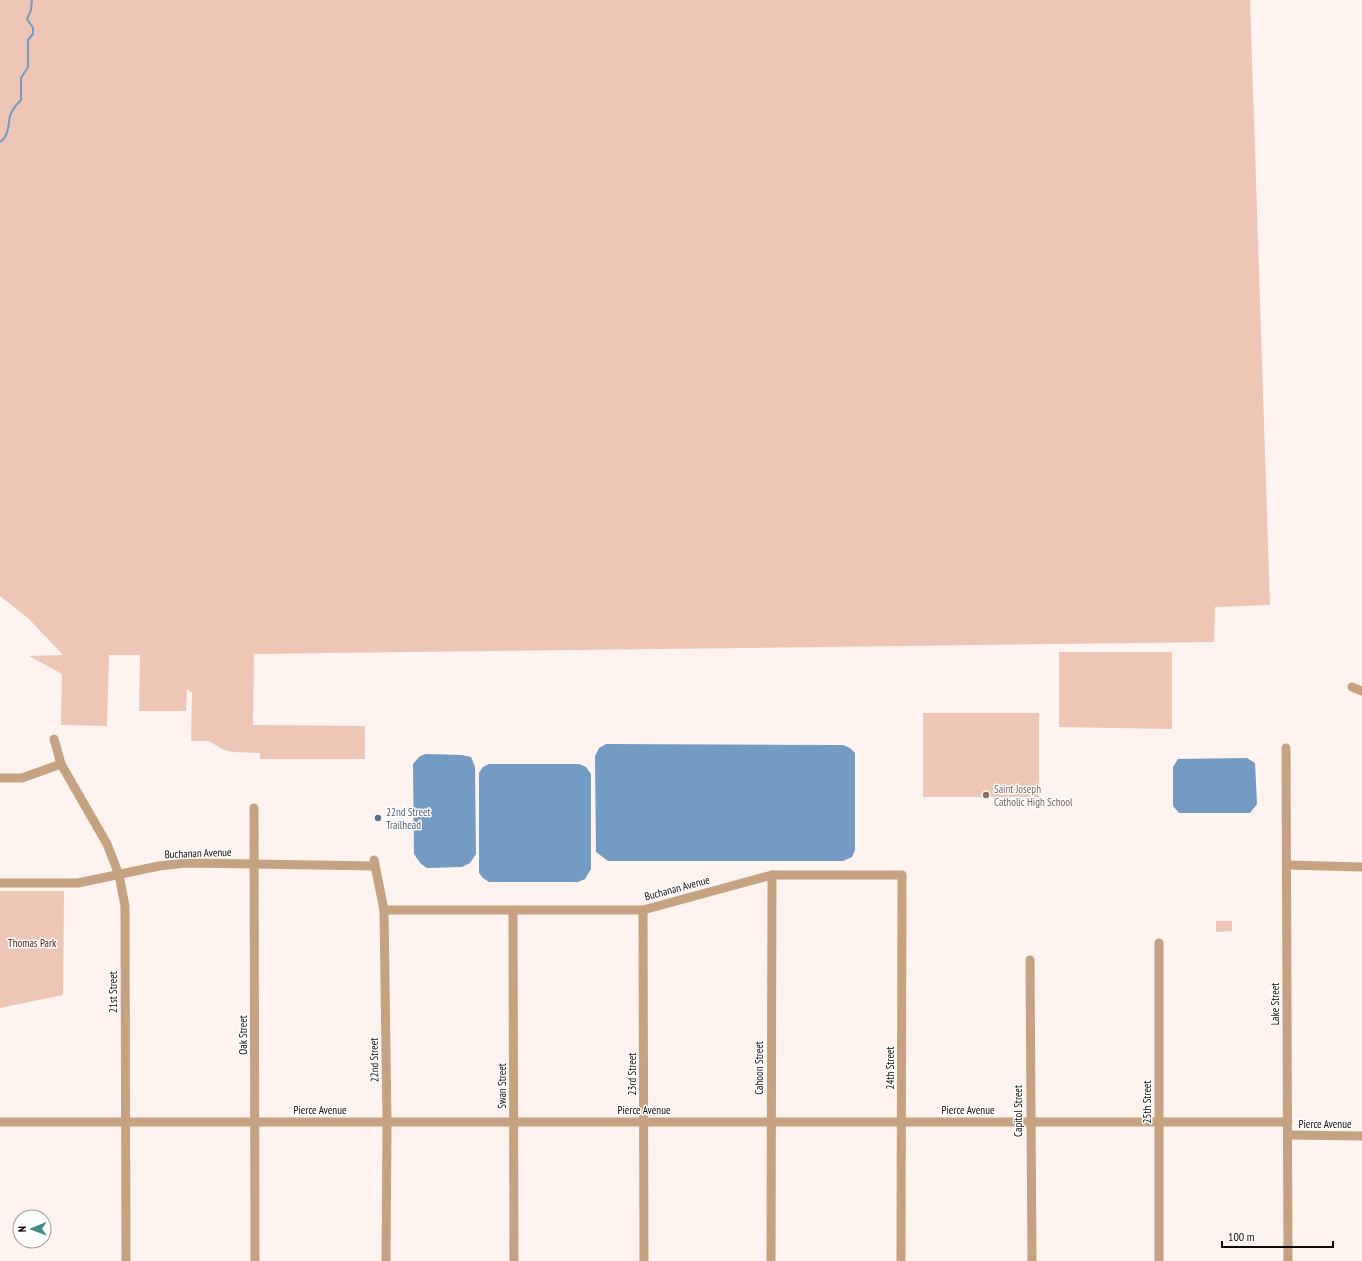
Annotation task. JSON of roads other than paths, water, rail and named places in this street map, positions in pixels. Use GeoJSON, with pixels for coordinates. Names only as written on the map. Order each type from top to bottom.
{"type":"FeatureCollection","features":[{"type":"Feature","properties":{"kind":"street"},"geometry":{"type":"LineString","coordinates":[[1352,687],[1362,691]]}},
{"type":"Feature","properties":{"kind":"street","name":"21st Street"},"geometry":{"type":"LineString","coordinates":[[54,739],[61,764],[107,844],[118,875],[125,906],[126,1261]]}},
{"type":"Feature","properties":{"kind":"street","name":"Lake Street"},"geometry":{"type":"LineString","coordinates":[[1286,748],[1288,1261]]}},
{"type":"Feature","properties":{"kind":"street"},"geometry":{"type":"LineString","coordinates":[[0,778],[22,778],[61,764]]}},
{"type":"Feature","properties":{"kind":"street","name":"Oak Street"},"geometry":{"type":"LineString","coordinates":[[254,808],[255,1261]]}},
{"type":"Feature","properties":{"kind":"street","name":"Buchanan Avenue"},"geometry":{"type":"LineString","coordinates":[[0,883],[78,883],[159,866],[186,863],[374,863]]}},
{"type":"Feature","properties":{"kind":"street","name":"22nd Street"},"geometry":{"type":"LineString","coordinates":[[374,863],[384,910],[386,1261]]}},
{"type":"Feature","properties":{"kind":"street"},"geometry":{"type":"LineString","coordinates":[[1287,865],[1362,867]]}},
{"type":"Feature","properties":{"kind":"street","name":"Buchanan Avenue"},"geometry":{"type":"LineString","coordinates":[[384,910],[642,910],[772,874],[902,875]]}},
{"type":"Feature","properties":{"kind":"street","name":"Cahoon Street"},"geometry":{"type":"LineString","coordinates":[[771,1261],[772,874]]}},
{"type":"Feature","properties":{"kind":"street","name":"24th Street"},"geometry":{"type":"LineString","coordinates":[[901,1261],[902,875]]}},
{"type":"Feature","properties":{"kind":"street","name":"Swan Street"},"geometry":{"type":"LineString","coordinates":[[513,910],[514,1261]]}},
{"type":"Feature","properties":{"kind":"street","name":"23rd Street"},"geometry":{"type":"LineString","coordinates":[[642,910],[644,1261]]}},
{"type":"Feature","properties":{"kind":"street","name":"25th Street"},"geometry":{"type":"LineString","coordinates":[[1158,942],[1159,1261]]}},
{"type":"Feature","properties":{"kind":"street","name":"Capitol Street"},"geometry":{"type":"LineString","coordinates":[[1030,960],[1032,1261]]}},
{"type":"Feature","properties":{"kind":"street","name":"Pierce Avenue"},"geometry":{"type":"LineString","coordinates":[[0,1122],[1288,1122]]}},
{"type":"Feature","properties":{"kind":"street","name":"Pierce Avenue"},"geometry":{"type":"LineString","coordinates":[[1288,1135],[1362,1136]]}},
{"type":"Feature","properties":{"kind":"water"},"geometry":{"type":"Polygon","coordinates":[[[606,744],[843,745],[850,748],[855,753],[855,850],[852,857],[843,861],[608,861],[596,852],[595,756],[599,748],[606,744]]]}},
{"type":"Feature","properties":{"kind":"water"},"geometry":{"type":"Polygon","coordinates":[[[426,754],[462,755],[471,757],[475,767],[476,854],[470,863],[462,867],[427,868],[421,864],[414,854],[413,764],[420,756],[426,754]]]}},
{"type":"Feature","properties":{"kind":"water"},"geometry":{"type":"Polygon","coordinates":[[[1247,758],[1255,763],[1257,804],[1250,813],[1179,813],[1173,806],[1173,767],[1178,759],[1247,758]]]}},
{"type":"Feature","properties":{"kind":"water"},"geometry":{"type":"Polygon","coordinates":[[[489,764],[579,764],[586,767],[591,774],[591,869],[585,879],[578,882],[489,882],[483,878],[479,873],[479,773],[483,767],[489,764]]]}},
{"type":"Feature","properties":{"kind":"waterway"},"geometry":{"type":"LineString","coordinates":[[0,142],[7,134],[12,111],[21,100],[21,78],[28,67],[28,40],[33,34],[33,28],[27,19],[31,10],[32,0]]}},
{"type":"Feature","properties":{"kind":"place","name":"Saint Joseph Catholic High School"},"geometry":{"type":"Point","coordinates":[986,795]}},
{"type":"Feature","properties":{"kind":"place","name":"22nd Street Trailhead"},"geometry":{"type":"Point","coordinates":[378,818]}},
{"type":"Feature","properties":{"kind":"park label","name":"Thomas Park"},"geometry":{"type":"Point","coordinates":[32,943]}}]}
